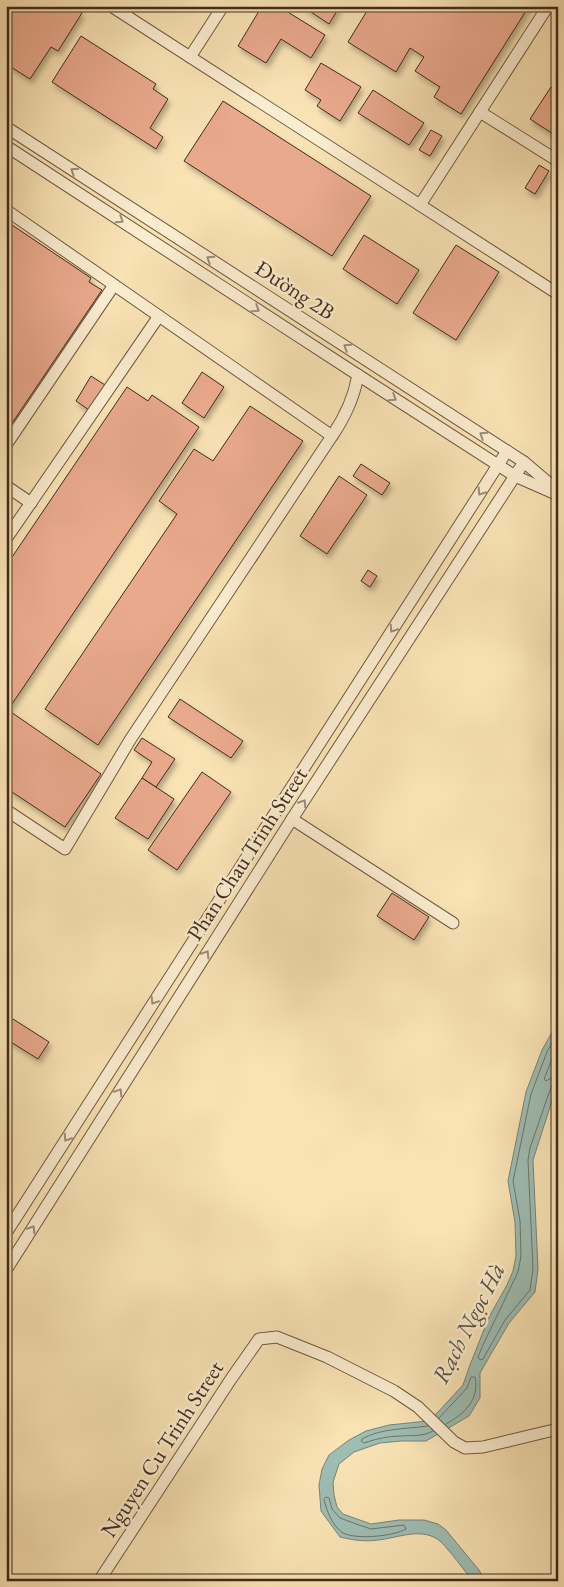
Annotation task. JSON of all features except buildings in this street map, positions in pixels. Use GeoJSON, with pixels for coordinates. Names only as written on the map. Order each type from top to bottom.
{"type":"FeatureCollection","features":[{"type":"Feature","properties":{"kind":"street"},"geometry":{"type":"LineString","coordinates":[[111,6],[558,294]]}},
{"type":"Feature","properties":{"kind":"street"},"geometry":{"type":"LineString","coordinates":[[190,57],[223,6]]}},
{"type":"Feature","properties":{"kind":"street"},"geometry":{"type":"LineString","coordinates":[[420,205],[548,6]]}},
{"type":"Feature","properties":{"kind":"street"},"geometry":{"type":"LineString","coordinates":[[480,112],[558,161]]}},
{"type":"Feature","properties":{"kind":"street","name":"Đường 2B"},"geometry":{"type":"LineString","coordinates":[[6,127],[524,462],[558,490]]}},
{"type":"Feature","properties":{"kind":"street","name":"Đường 2B"},"geometry":{"type":"LineString","coordinates":[[6,146],[515,476],[558,494]]}},
{"type":"Feature","properties":{"kind":"street"},"geometry":{"type":"LineString","coordinates":[[6,210],[332,436]]}},
{"type":"Feature","properties":{"kind":"street"},"geometry":{"type":"LineString","coordinates":[[6,445],[114,285]]}},
{"type":"Feature","properties":{"kind":"street"},"geometry":{"type":"LineString","coordinates":[[6,539],[158,316]]}},
{"type":"Feature","properties":{"kind":"street"},"geometry":{"type":"LineString","coordinates":[[6,810],[64,849],[130,740],[332,436],[346,413],[358,375]]}},
{"type":"Feature","properties":{"kind":"street","name":"Phan Chau Trinh Street"},"geometry":{"type":"LineString","coordinates":[[6,1233],[507,451]]}},
{"type":"Feature","properties":{"kind":"street","name":"Phan Chau Trinh Street"},"geometry":{"type":"LineString","coordinates":[[6,1270],[292,819],[524,462]]}},
{"type":"Feature","properties":{"kind":"street"},"geometry":{"type":"LineString","coordinates":[[6,486],[31,503]]}},
{"type":"Feature","properties":{"kind":"street"},"geometry":{"type":"LineString","coordinates":[[292,819],[453,923]]}},
{"type":"Feature","properties":{"kind":"street","name":"Nguyen Cu Trinh Street"},"geometry":{"type":"LineString","coordinates":[[100,1581],[259,1339],[277,1337],[327,1357],[404,1396],[454,1442],[465,1448],[483,1447],[558,1429]]}},
{"type":"Feature","properties":{"kind":"water"},"geometry":{"type":"Polygon","coordinates":[[[558,1022],[558,1082],[533,1160],[538,1269],[535,1292],[509,1323],[480,1373],[480,1398],[469,1416],[426,1441],[380,1443],[354,1452],[339,1464],[333,1482],[337,1507],[343,1514],[371,1524],[399,1520],[424,1520],[438,1524],[446,1530],[479,1570],[485,1581],[473,1581],[449,1551],[434,1537],[410,1534],[368,1541],[340,1537],[321,1511],[319,1485],[322,1469],[329,1455],[349,1440],[366,1431],[389,1425],[428,1421],[463,1385],[489,1317],[513,1271],[516,1256],[515,1222],[508,1181],[526,1092],[542,1050],[558,1022]]]}},
{"type":"Feature","properties":{"kind":"water label","name":"Rạch Ngọc Hà"},"geometry":{"type":"Point","coordinates":[468,1323]}}]}
